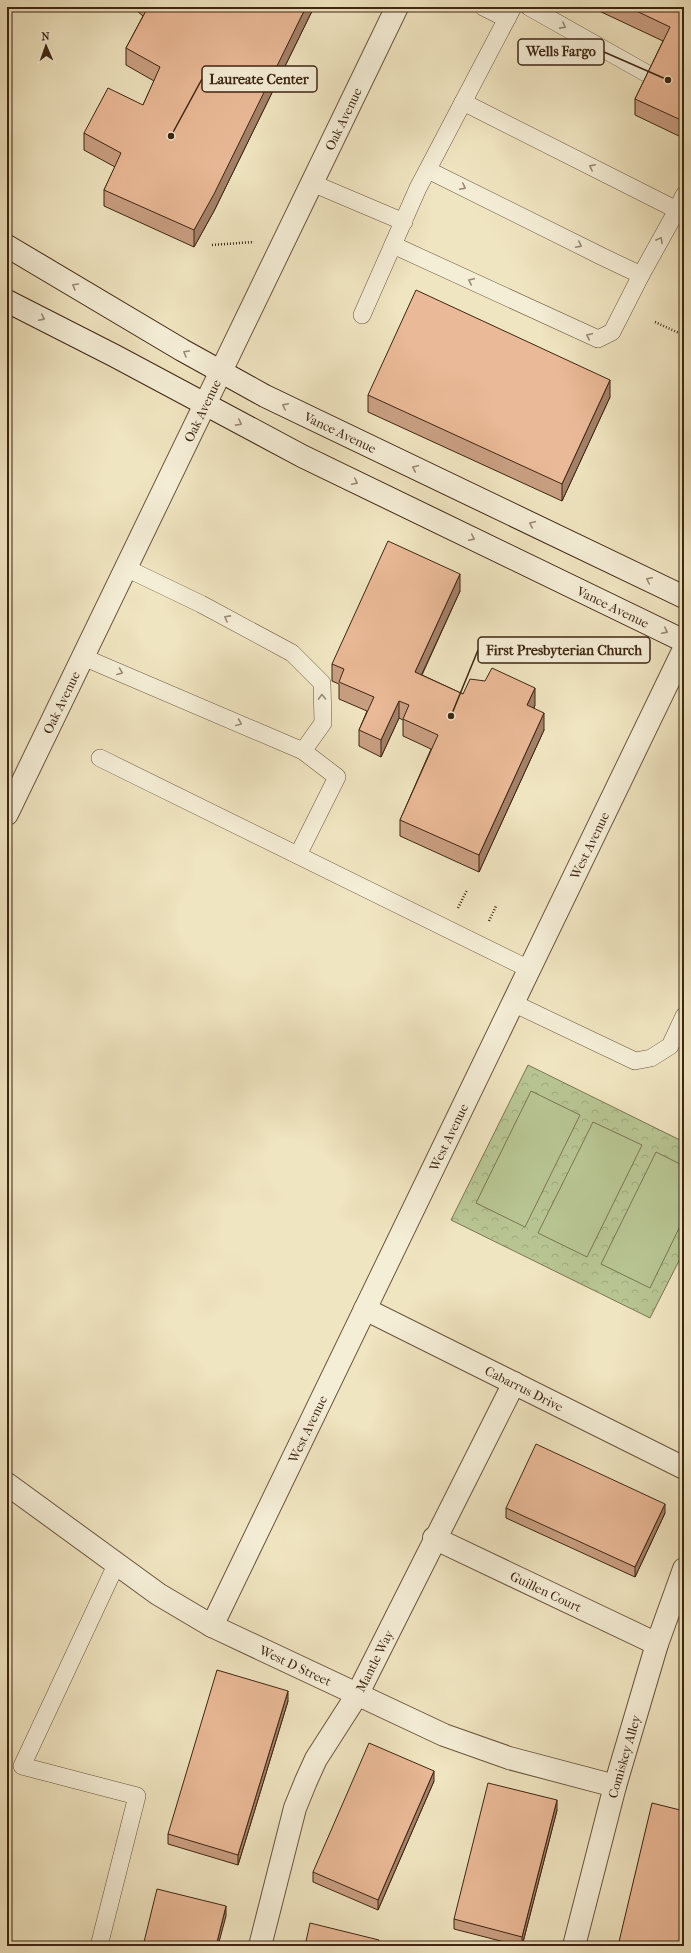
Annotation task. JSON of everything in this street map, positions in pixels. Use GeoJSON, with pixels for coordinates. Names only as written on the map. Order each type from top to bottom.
{"type":"FeatureCollection","features":[{"type":"Feature","properties":{"kind":"street","name":"Oak Avenue"},"geometry":{"type":"LineString","coordinates":[[7,814],[397,7]]}},
{"type":"Feature","properties":{"kind":"street","name":"Vance Avenue"},"geometry":{"type":"LineString","coordinates":[[7,246],[220,372],[283,405],[684,598]]}},
{"type":"Feature","properties":{"kind":"street","name":"Vance Avenue"},"geometry":{"type":"LineString","coordinates":[[7,301],[302,456],[684,641]]}},
{"type":"Feature","properties":{"kind":"street","name":"West Avenue"},"geometry":{"type":"LineString","coordinates":[[212,1626],[684,649]]}},
{"type":"Feature","properties":{"kind":"street","name":"Cabarrus Drive"},"geometry":{"type":"LineString","coordinates":[[365,1309],[684,1468]]}},
{"type":"Feature","properties":{"kind":"street","name":"Mantle Way"},"geometry":{"type":"LineString","coordinates":[[260,1946],[295,1808],[316,1759],[357,1695],[434,1538],[514,1383]]}},
{"type":"Feature","properties":{"kind":"street","name":"West D Street"},"geometry":{"type":"LineString","coordinates":[[7,1484],[116,1565],[158,1594],[212,1626],[444,1736],[509,1758],[615,1786]]}},
{"type":"Feature","properties":{"kind":"street","name":"Guillen Court"},"geometry":{"type":"LineString","coordinates":[[434,1538],[657,1644]]}},
{"type":"Feature","properties":{"kind":"street","name":"Comiskey Alley"},"geometry":{"type":"LineString","coordinates":[[574,1946],[615,1786],[657,1644],[684,1569]]}},
{"type":"Feature","properties":{"kind":"lane"},"geometry":{"type":"LineString","coordinates":[[362,315],[428,170],[510,13],[483,7]]}},
{"type":"Feature","properties":{"kind":"lane"},"geometry":{"type":"LineString","coordinates":[[529,7],[646,73]]}},
{"type":"Feature","properties":{"kind":"lane"},"geometry":{"type":"LineString","coordinates":[[463,102],[677,210]]}},
{"type":"Feature","properties":{"kind":"lane"},"geometry":{"type":"LineString","coordinates":[[428,170],[603,258],[641,274]]}},
{"type":"Feature","properties":{"kind":"lane"},"geometry":{"type":"LineString","coordinates":[[312,183],[404,222]]}},
{"type":"Feature","properties":{"kind":"lane"},"geometry":{"type":"LineString","coordinates":[[393,245],[598,339],[612,332],[641,274],[684,195]]}},
{"type":"Feature","properties":{"kind":"lane"},"geometry":{"type":"LineString","coordinates":[[126,568],[201,604],[292,653],[322,683],[322,723],[303,751]]}},
{"type":"Feature","properties":{"kind":"lane"},"geometry":{"type":"LineString","coordinates":[[84,657],[303,751],[336,777],[298,855]]}},
{"type":"Feature","properties":{"kind":"lane"},"geometry":{"type":"LineString","coordinates":[[100,758],[529,969]]}},
{"type":"Feature","properties":{"kind":"lane"},"geometry":{"type":"LineString","coordinates":[[513,1003],[635,1062],[651,1058],[670,1046],[684,1016]]}},
{"type":"Feature","properties":{"kind":"lane"},"geometry":{"type":"LineString","coordinates":[[99,1946],[137,1796],[22,1766],[116,1565]]}},
{"type":"Feature","properties":{"kind":"path"},"geometry":{"type":"LineString","coordinates":[[212,245],[285,239]]}},
{"type":"Feature","properties":{"kind":"path"},"geometry":{"type":"LineString","coordinates":[[655,322],[681,334]]}},
{"type":"Feature","properties":{"kind":"green space"},"geometry":{"type":"Polygon","coordinates":[[[528,1065],[684,1142],[684,1251],[650,1318],[451,1220],[528,1065]]]}},
{"type":"Feature","properties":{"kind":"green space"},"geometry":{"type":"Polygon","coordinates":[[[531,1091],[580,1115],[525,1227],[476,1203],[531,1091]]]}},
{"type":"Feature","properties":{"kind":"green space"},"geometry":{"type":"Polygon","coordinates":[[[593,1122],[642,1145],[587,1257],[538,1233],[593,1122]]]}},
{"type":"Feature","properties":{"kind":"green space"},"geometry":{"type":"Polygon","coordinates":[[[656,1152],[684,1166],[684,1218],[650,1288],[601,1264],[656,1152]]]}},
{"type":"Feature","properties":{"kind":"building"},"geometry":{"type":"Polygon","coordinates":[[[148,7],[306,7],[214,194],[194,230],[104,190],[121,153],[84,133],[108,88],[143,105],[160,67],[126,48],[148,7]]]}},
{"type":"Feature","properties":{"kind":"building"},"geometry":{"type":"Polygon","coordinates":[[[628,7],[684,7],[684,114],[681,120],[635,99],[670,27],[628,7]]]}},
{"type":"Feature","properties":{"kind":"building"},"geometry":{"type":"Polygon","coordinates":[[[416,290],[610,380],[562,484],[368,395],[416,290]]]}},
{"type":"Feature","properties":{"kind":"building"},"geometry":{"type":"Polygon","coordinates":[[[388,541],[460,574],[415,672],[463,694],[470,679],[485,681],[492,668],[535,688],[527,705],[544,713],[479,855],[400,820],[438,735],[403,719],[409,705],[399,701],[381,740],[359,730],[374,697],[339,682],[344,669],[332,664],[388,541]]]}},
{"type":"Feature","properties":{"kind":"building"},"geometry":{"type":"Polygon","coordinates":[[[536,1444],[665,1504],[635,1567],[506,1508],[536,1444]]]}},
{"type":"Feature","properties":{"kind":"building"},"geometry":{"type":"Polygon","coordinates":[[[217,1670],[288,1691],[238,1855],[168,1834],[217,1670]]]}},
{"type":"Feature","properties":{"kind":"building"},"geometry":{"type":"Polygon","coordinates":[[[369,1743],[434,1771],[378,1900],[313,1872],[369,1743]]]}},
{"type":"Feature","properties":{"kind":"building"},"geometry":{"type":"Polygon","coordinates":[[[488,1783],[557,1800],[522,1937],[454,1919],[488,1783]]]}},
{"type":"Feature","properties":{"kind":"building"},"geometry":{"type":"Polygon","coordinates":[[[652,1803],[684,1811],[684,1946],[618,1946],[652,1803]]]}},
{"type":"Feature","properties":{"kind":"building"},"geometry":{"type":"Polygon","coordinates":[[[157,1889],[226,1906],[216,1946],[143,1946],[157,1889]]]}},
{"type":"Feature","properties":{"kind":"building"},"geometry":{"type":"Polygon","coordinates":[[[310,1923],[379,1940],[378,1946],[305,1946],[310,1923]]]}},
{"type":"Feature","properties":{"kind":"place","name":"Wells Fargo"},"geometry":{"type":"Point","coordinates":[668,80]}},
{"type":"Feature","properties":{"kind":"place","name":"Laureate Center"},"geometry":{"type":"Point","coordinates":[171,136]}},
{"type":"Feature","properties":{"kind":"place","name":"First Presbyterian Church"},"geometry":{"type":"Point","coordinates":[451,716]}}]}
